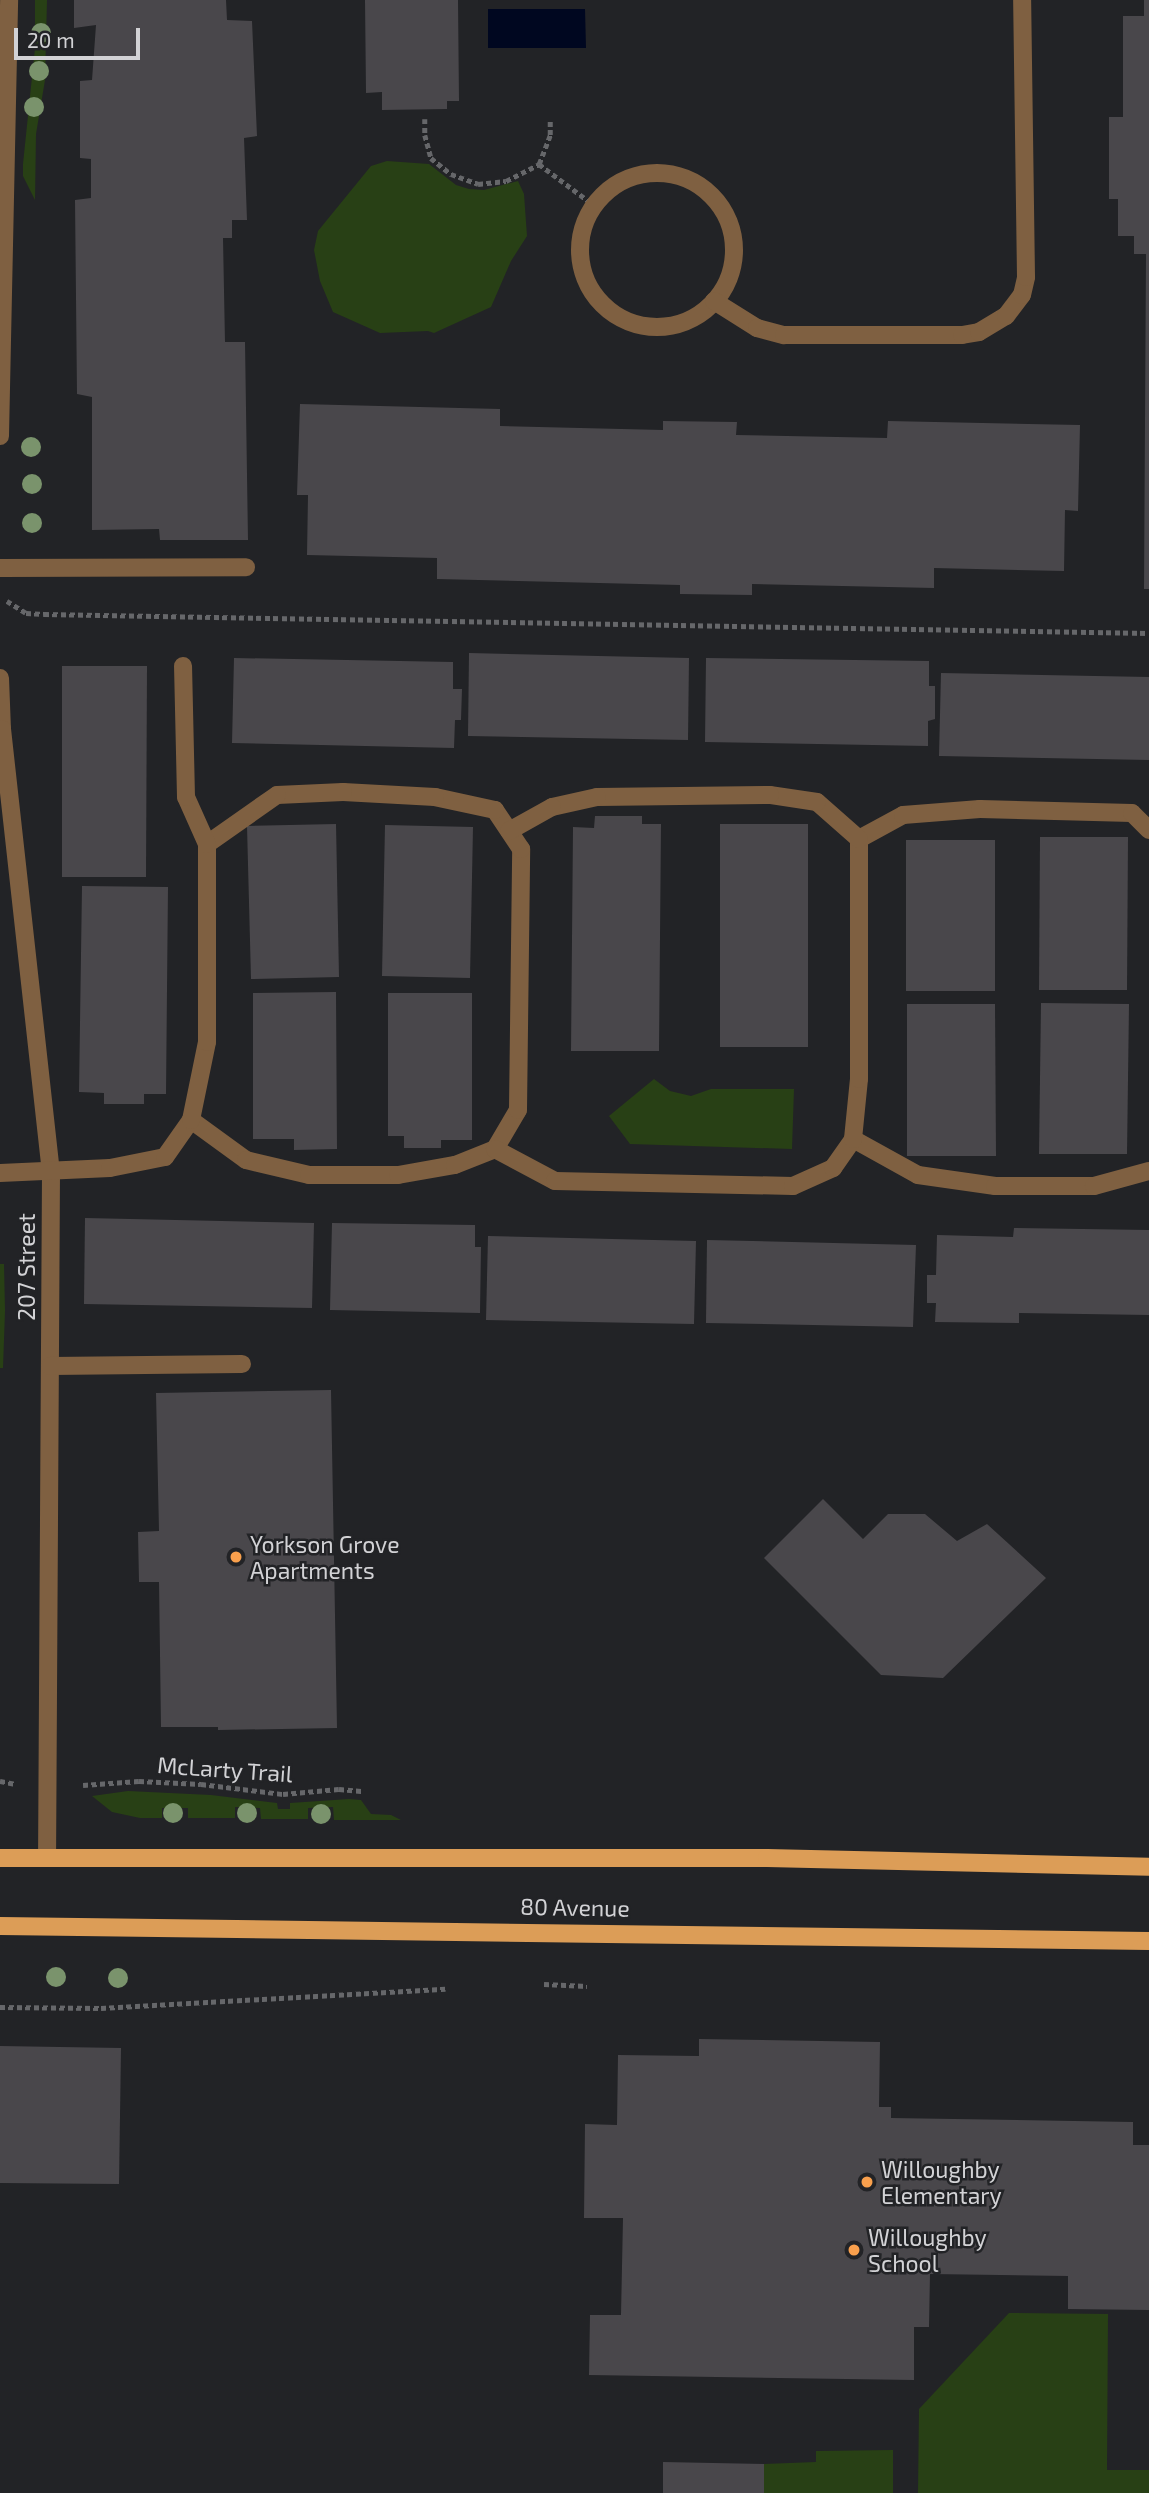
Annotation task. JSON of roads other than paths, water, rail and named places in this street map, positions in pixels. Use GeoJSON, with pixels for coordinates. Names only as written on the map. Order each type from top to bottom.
{"type":"FeatureCollection","features":[{"type":"Feature","properties":{"kind":"main road","name":"80 Avenue"},"geometry":{"type":"LineString","coordinates":[[0,1858],[767,1858],[1149,1867]]}},
{"type":"Feature","properties":{"kind":"main road","name":"80 Avenue"},"geometry":{"type":"LineString","coordinates":[[0,1926],[1149,1941]]}},
{"type":"Feature","properties":{"kind":"street"},"geometry":{"type":"LineString","coordinates":[[714,301],[757,328],[784,335],[962,335],[979,332],[1006,316],[1022,295],[1026,277],[1022,0]]}},
{"type":"Feature","properties":{"kind":"street"},"geometry":{"type":"LineString","coordinates":[[0,436],[6,6]]}},
{"type":"Feature","properties":{"kind":"street"},"geometry":{"type":"LineString","coordinates":[[664,173],[690,180],[713,195],[728,218],[735,244],[732,271],[714,301],[702,314],[677,325],[650,327],[624,320],[603,304],[587,283],[580,257],[583,230],[594,205],[613,186],[638,175],[664,173]]}},
{"type":"Feature","properties":{"kind":"street"},"geometry":{"type":"LineString","coordinates":[[0,568],[246,567]]}},
{"type":"Feature","properties":{"kind":"street"},"geometry":{"type":"LineString","coordinates":[[0,1173],[51,1173],[110,1168],[165,1157],[191,1121],[207,1042],[207,844],[186,797],[183,666]]}},
{"type":"Feature","properties":{"kind":"street","name":"207 Street"},"geometry":{"type":"LineString","coordinates":[[0,678],[2,729],[51,1173],[47,1858]]}},
{"type":"Feature","properties":{"kind":"street"},"geometry":{"type":"LineString","coordinates":[[191,1121],[246,1160],[309,1175],[398,1175],[455,1165],[495,1149],[518,1110],[521,849],[495,810],[435,797],[278,794],[207,844]]}},
{"type":"Feature","properties":{"kind":"street"},"geometry":{"type":"LineString","coordinates":[[495,1149],[555,1181],[793,1186],[833,1168],[853,1139],[859,1079],[859,839],[817,802],[770,794],[597,797],[552,807],[509,831]]}},
{"type":"Feature","properties":{"kind":"street"},"geometry":{"type":"LineString","coordinates":[[859,839],[903,815],[981,808],[1132,813],[1148,828]]}},
{"type":"Feature","properties":{"kind":"street"},"geometry":{"type":"LineString","coordinates":[[853,1139],[918,1175],[995,1186],[1094,1186],[1148,1173]]}},
{"type":"Feature","properties":{"kind":"street"},"geometry":{"type":"LineString","coordinates":[[50,1366],[242,1364]]}},
{"type":"Feature","properties":{"kind":"water"},"geometry":{"type":"Polygon","coordinates":[[[488,9],[585,9],[586,48],[488,48],[488,9]]]}},
{"type":"Feature","properties":{"kind":"place","name":"Yorkson Grove Apartments"},"geometry":{"type":"Point","coordinates":[236,1557]}},
{"type":"Feature","properties":{"kind":"place","name":"Willoughby Elementary"},"geometry":{"type":"Point","coordinates":[867,2182]}},
{"type":"Feature","properties":{"kind":"place","name":"Willoughby School"},"geometry":{"type":"Point","coordinates":[854,2250]}}]}
